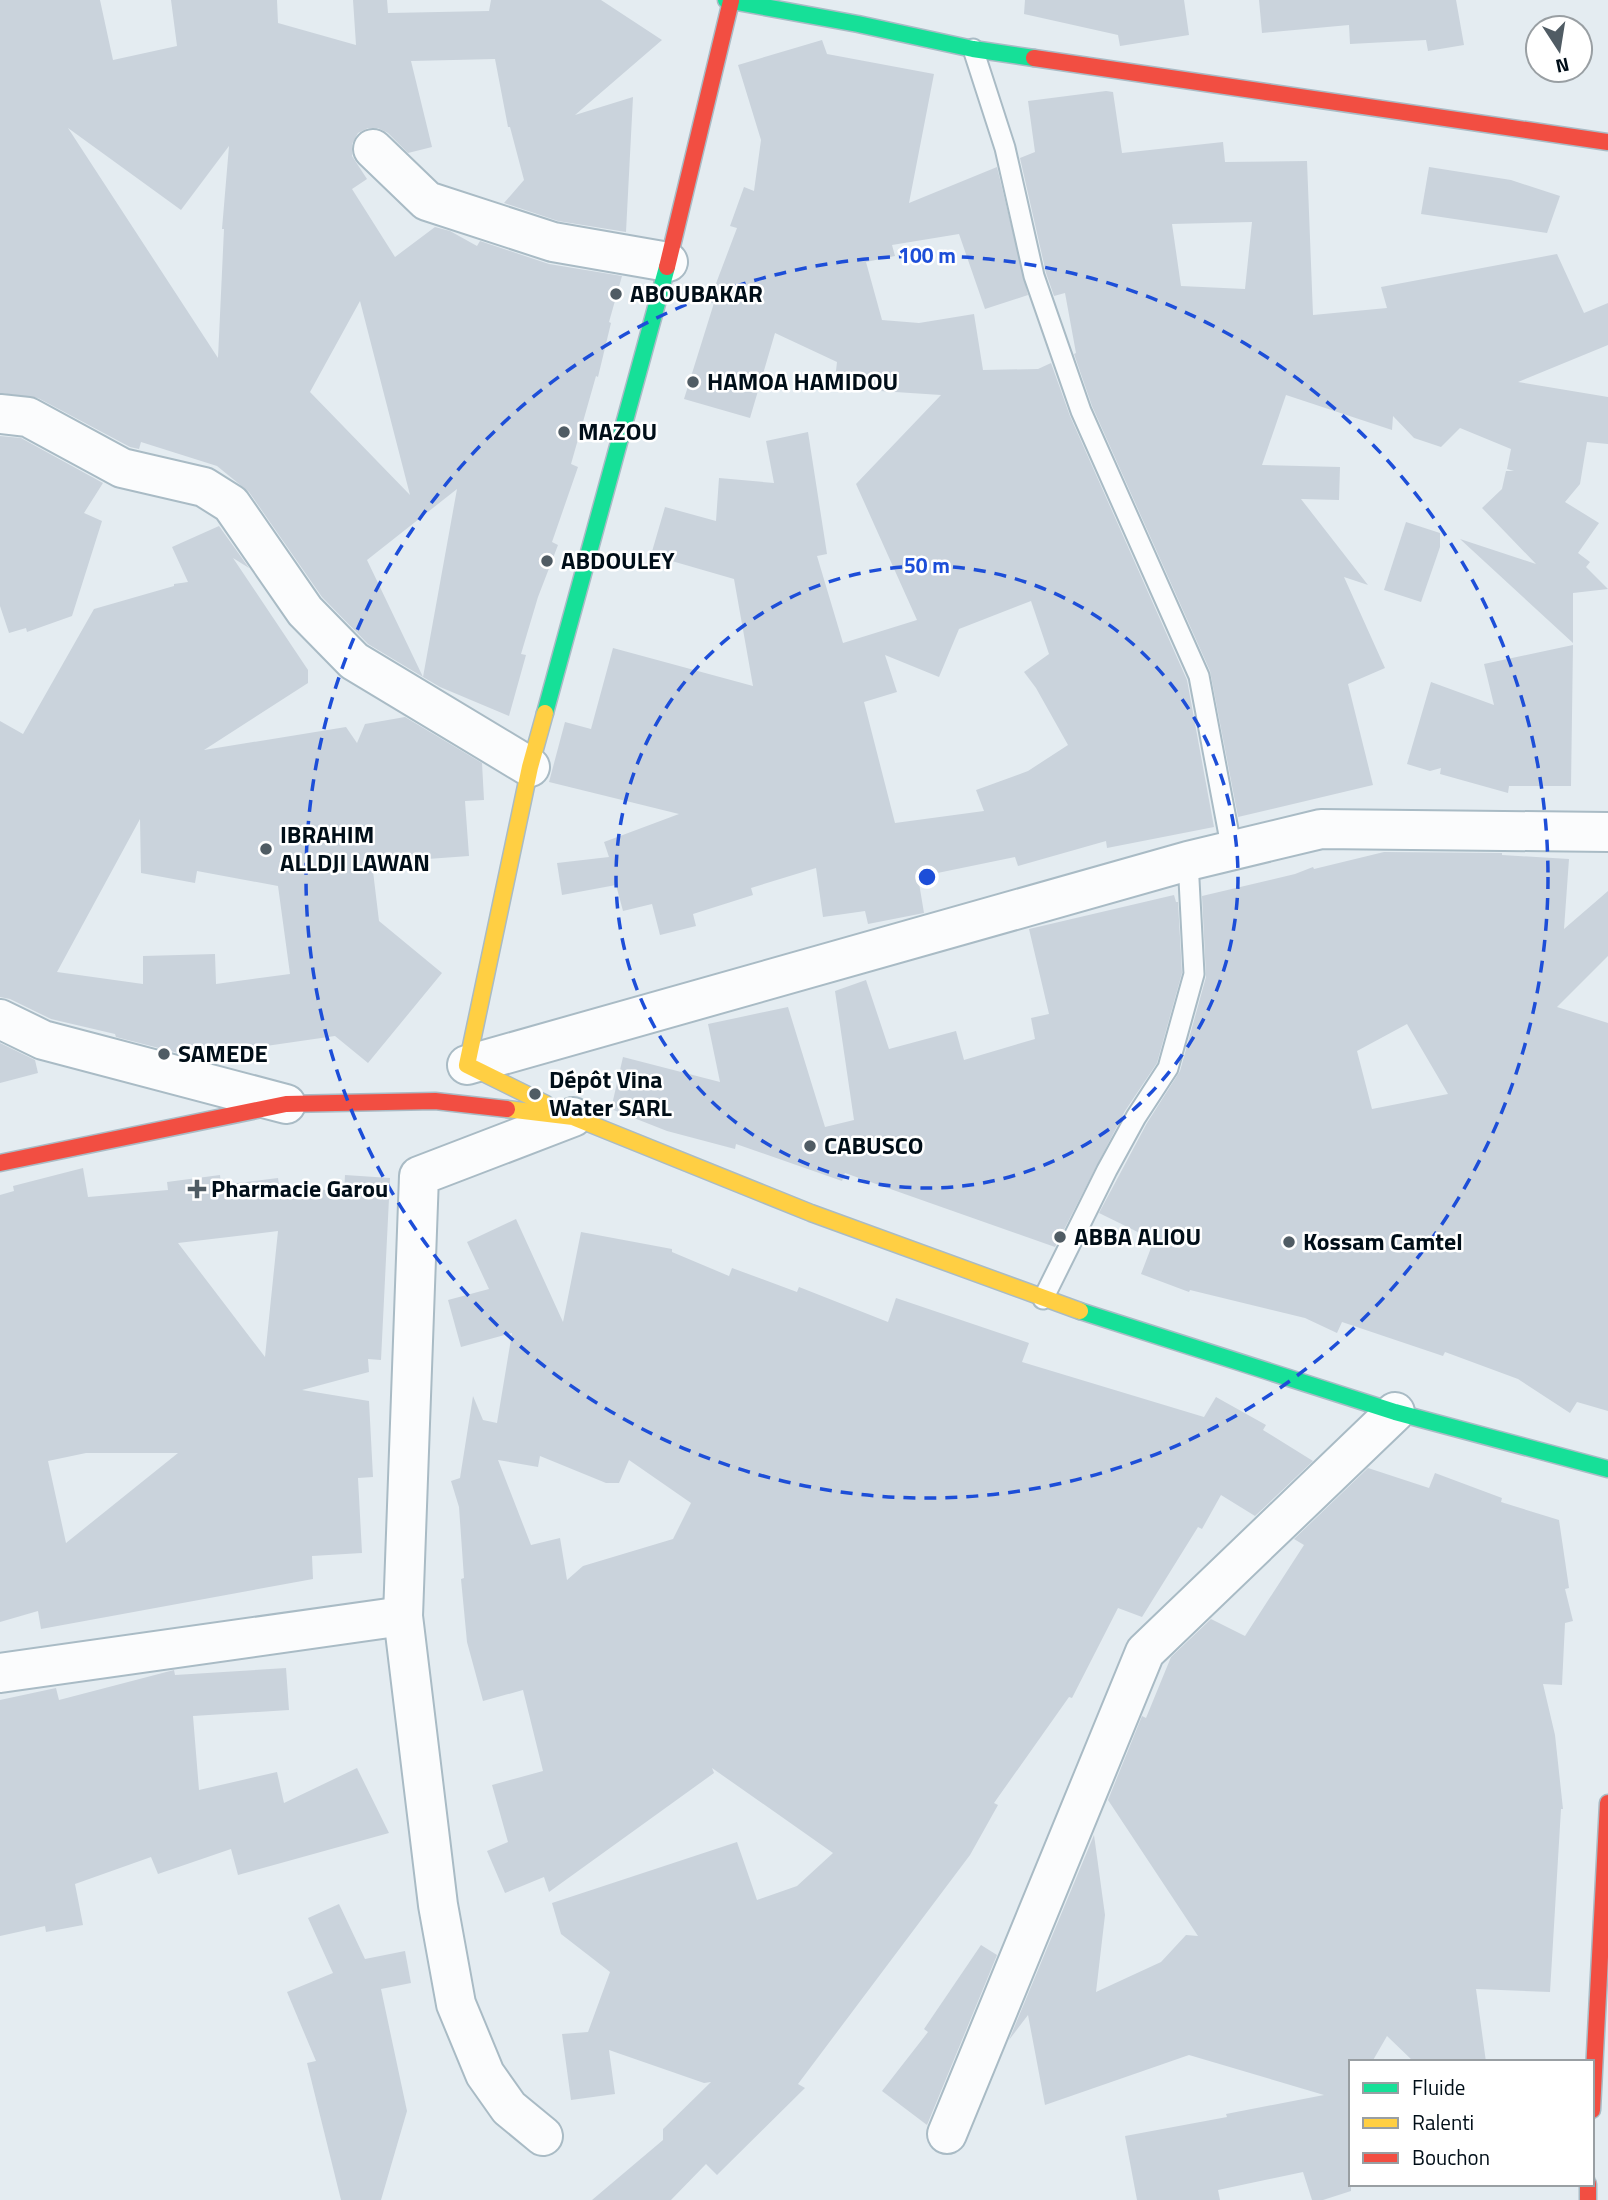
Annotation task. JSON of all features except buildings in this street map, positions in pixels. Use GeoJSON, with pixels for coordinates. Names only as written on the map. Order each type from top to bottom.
{"type":"FeatureCollection","features":[{"type":"Feature","properties":{"kind":"main road"},"geometry":{"type":"LineString","coordinates":[[1608,142],[973,49],[858,24],[729,1],[668,261],[530,767],[467,1065],[573,1117],[811,1213],[1043,1299],[1395,1412],[1608,1469]]}},
{"type":"Feature","properties":{"kind":"main road"},"geometry":{"type":"LineString","coordinates":[[0,1163],[286,1104],[435,1101],[573,1117]]}},
{"type":"Feature","properties":{"kind":"main road"},"geometry":{"type":"LineString","coordinates":[[1594,2072],[1608,1803]]}},
{"type":"Feature","properties":{"kind":"street"},"geometry":{"type":"LineString","coordinates":[[373,149],[427,201],[553,242],[668,261]]}},
{"type":"Feature","properties":{"kind":"street"},"geometry":{"type":"LineString","coordinates":[[0,414],[27,417],[122,468],[204,487],[231,504],[305,611],[354,661],[530,767]]}},
{"type":"Feature","properties":{"kind":"street"},"geometry":{"type":"LineString","coordinates":[[467,1065],[1188,861],[1321,830],[1608,832]]}},
{"type":"Feature","properties":{"kind":"street"},"geometry":{"type":"LineString","coordinates":[[0,1019],[43,1040],[286,1104]]}},
{"type":"Feature","properties":{"kind":"street"},"geometry":{"type":"LineString","coordinates":[[543,2136],[509,2108],[485,2074],[456,2004],[438,1905],[403,1616],[419,1176],[573,1117]]}},
{"type":"Feature","properties":{"kind":"street"},"geometry":{"type":"LineString","coordinates":[[947,2134],[1145,1652],[1395,1412]]}},
{"type":"Feature","properties":{"kind":"street"},"geometry":{"type":"LineString","coordinates":[[0,1672],[403,1616]]}},
{"type":"Feature","properties":{"kind":"lane"},"geometry":{"type":"LineString","coordinates":[[973,49],[1005,148],[1034,276],[1081,411],[1199,676],[1232,851]]}},
{"type":"Feature","properties":{"kind":"lane"},"geometry":{"type":"LineString","coordinates":[[1043,1299],[1113,1159],[1168,1068],[1194,974],[1188,861]]}},
{"type":"Feature","properties":{"kind":"traffic: fast"},"geometry":{"type":"LineString","coordinates":[[726,0],[858,24],[973,49],[1034,58]]}},
{"type":"Feature","properties":{"kind":"traffic: fast"},"geometry":{"type":"LineString","coordinates":[[545,713],[667,267]]}},
{"type":"Feature","properties":{"kind":"traffic: fast"},"geometry":{"type":"LineString","coordinates":[[1080,1311],[1395,1412],[1608,1469]]}},
{"type":"Feature","properties":{"kind":"traffic: slow"},"geometry":{"type":"LineString","coordinates":[[545,713],[530,767],[467,1065],[546,1104]]}},
{"type":"Feature","properties":{"kind":"traffic: slow"},"geometry":{"type":"LineString","coordinates":[[507,1109],[573,1117],[811,1213],[1080,1311]]}},
{"type":"Feature","properties":{"kind":"traffic: jam"},"geometry":{"type":"LineString","coordinates":[[667,267],[731,1]]}},
{"type":"Feature","properties":{"kind":"traffic: jam"},"geometry":{"type":"LineString","coordinates":[[1034,58],[1608,142]]}},
{"type":"Feature","properties":{"kind":"traffic: jam"},"geometry":{"type":"LineString","coordinates":[[0,1163],[286,1104],[435,1101],[507,1109]]}},
{"type":"Feature","properties":{"kind":"traffic: jam"},"geometry":{"type":"LineString","coordinates":[[1594,2072],[1608,1803]]}},
{"type":"Feature","properties":{"kind":"traffic: jam"},"geometry":{"type":"LineString","coordinates":[[1588,2186],[1588,2200]]}},
{"type":"Feature","properties":{"kind":"place","name":"ABOUBAKAR"},"geometry":{"type":"Point","coordinates":[616,294]}},
{"type":"Feature","properties":{"kind":"place","name":"HAMOA HAMIDOU"},"geometry":{"type":"Point","coordinates":[693,382]}},
{"type":"Feature","properties":{"kind":"place","name":"MAZOU"},"geometry":{"type":"Point","coordinates":[564,432]}},
{"type":"Feature","properties":{"kind":"place","name":"ABDOULEY"},"geometry":{"type":"Point","coordinates":[547,561]}},
{"type":"Feature","properties":{"kind":"place","name":"IBRAHIM ALLDJI LAWAN"},"geometry":{"type":"Point","coordinates":[266,849]}},
{"type":"Feature","properties":{"kind":"place","name":"SAMEDE"},"geometry":{"type":"Point","coordinates":[164,1054]}},
{"type":"Feature","properties":{"kind":"place","name":"Dépôt Vina Water SARL"},"geometry":{"type":"Point","coordinates":[535,1094]}},
{"type":"Feature","properties":{"kind":"place","name":"CABUSCO"},"geometry":{"type":"Point","coordinates":[810,1146]}},
{"type":"Feature","properties":{"kind":"place","name":"Pharmacie Garou"},"geometry":{"type":"Point","coordinates":[197,1189]}},
{"type":"Feature","properties":{"kind":"place","name":"ABBA ALIOU"},"geometry":{"type":"Point","coordinates":[1060,1237]}},
{"type":"Feature","properties":{"kind":"place","name":"Kossam Camtel"},"geometry":{"type":"Point","coordinates":[1289,1242]}}]}
